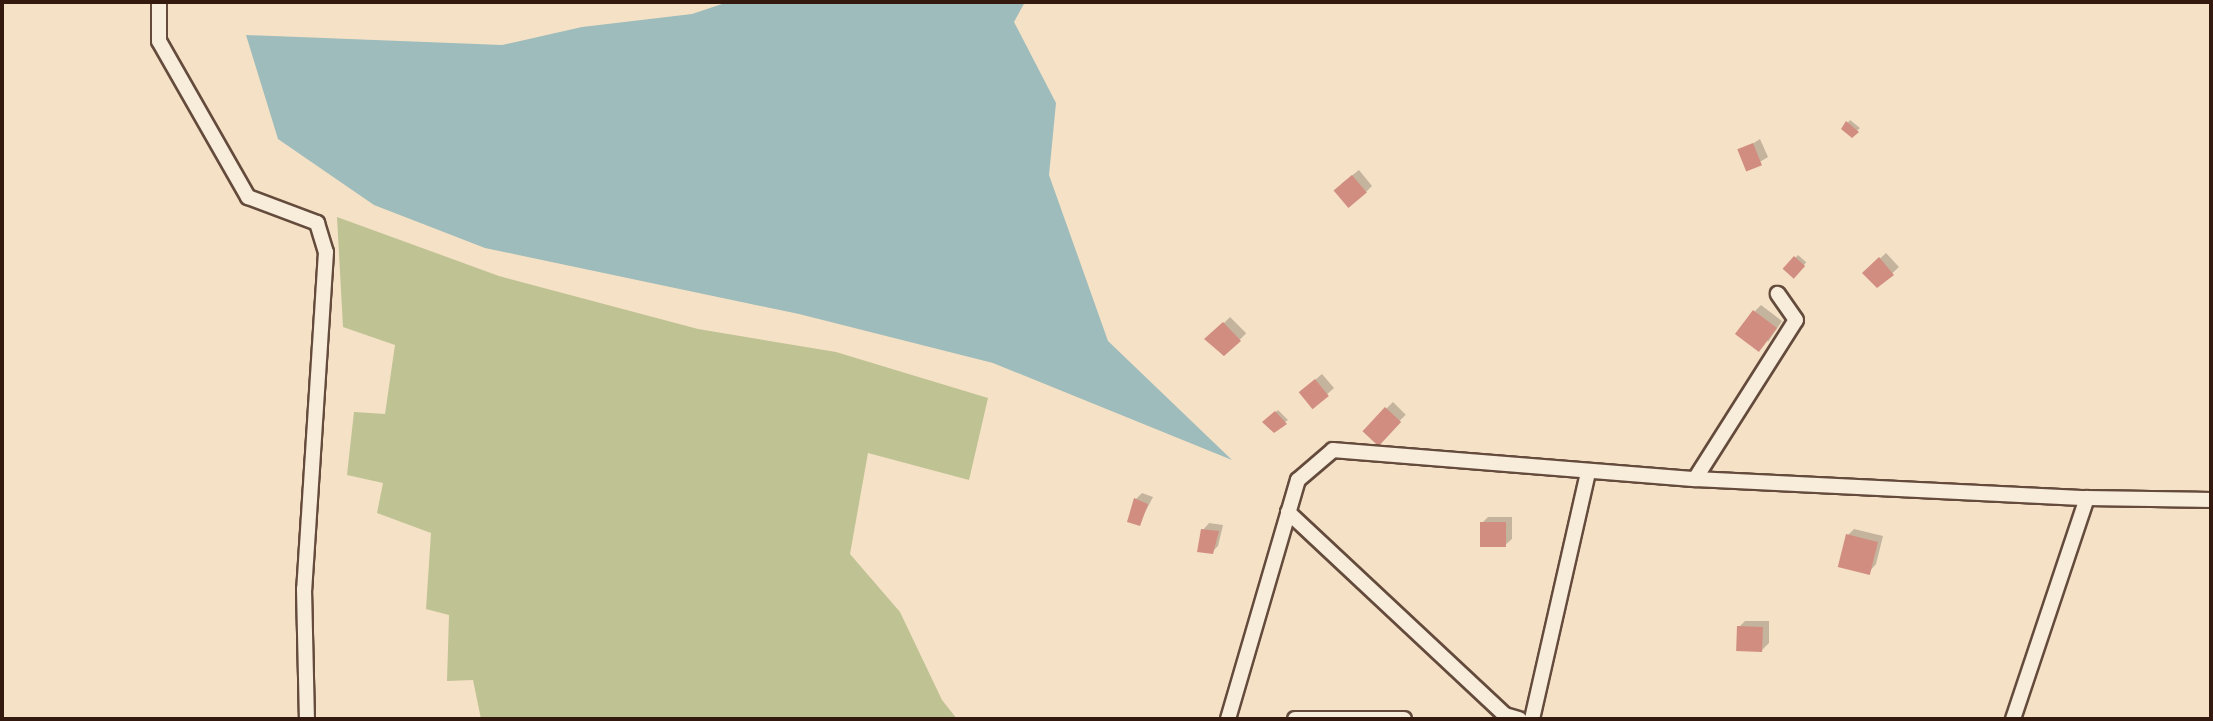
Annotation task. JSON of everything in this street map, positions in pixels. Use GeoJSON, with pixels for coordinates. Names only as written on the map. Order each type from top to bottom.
{"type":"FeatureCollection","features":[{"type":"Feature","properties":{"kind":"street"},"geometry":{"type":"LineString","coordinates":[[159,2],[159,41],[248,197],[317,223],[326,252],[304,589],[307,719]]}},
{"type":"Feature","properties":{"kind":"street"},"geometry":{"type":"LineString","coordinates":[[1695,479],[1796,320],[1778,294]]}},
{"type":"Feature","properties":{"kind":"street"},"geometry":{"type":"LineString","coordinates":[[1228,719],[1298,480],[1333,450],[1695,479],[2087,498],[2211,500]]}},
{"type":"Feature","properties":{"kind":"street"},"geometry":{"type":"LineString","coordinates":[[1532,719],[1588,472]]}},
{"type":"Feature","properties":{"kind":"street"},"geometry":{"type":"LineString","coordinates":[[2013,719],[2087,498]]}},
{"type":"Feature","properties":{"kind":"street"},"geometry":{"type":"LineString","coordinates":[[1288,512],[1505,715],[1519,719]]}},
{"type":"Feature","properties":{"kind":"street"},"geometry":{"type":"LineString","coordinates":[[1295,719],[1404,719]]}},
{"type":"Feature","properties":{"kind":"green space"},"geometry":{"type":"Polygon","coordinates":[[[337,217],[499,276],[698,329],[836,352],[988,398],[969,480],[868,453],[850,554],[900,612],[942,700],[957,719],[481,719],[473,680],[447,681],[449,615],[426,609],[431,533],[377,513],[383,483],[347,475],[354,412],[385,414],[395,345],[343,327],[337,217]]]}},
{"type":"Feature","properties":{"kind":"water"},"geometry":{"type":"Polygon","coordinates":[[[728,2],[1025,2],[1014,22],[1056,103],[1049,175],[1108,341],[1232,460],[993,363],[799,314],[485,248],[374,205],[278,139],[246,35],[502,45],[582,27],[692,14],[728,2]]]}},
{"type":"Feature","properties":{"kind":"building"},"geometry":{"type":"Polygon","coordinates":[[[1846,121],[1859,132],[1852,138],[1841,129],[1846,121]]]}},
{"type":"Feature","properties":{"kind":"building"},"geometry":{"type":"Polygon","coordinates":[[[1753,143],[1762,165],[1746,172],[1737,149],[1753,143]]]}},
{"type":"Feature","properties":{"kind":"building"},"geometry":{"type":"Polygon","coordinates":[[[1352,175],[1367,193],[1348,208],[1334,190],[1352,175]]]}},
{"type":"Feature","properties":{"kind":"building"},"geometry":{"type":"Polygon","coordinates":[[[1794,256],[1805,266],[1794,279],[1783,269],[1794,256]]]}},
{"type":"Feature","properties":{"kind":"building"},"geometry":{"type":"Polygon","coordinates":[[[1879,257],[1894,275],[1877,288],[1862,273],[1879,257]]]}},
{"type":"Feature","properties":{"kind":"building"},"geometry":{"type":"Polygon","coordinates":[[[1753,310],[1777,328],[1759,352],[1735,334],[1753,310]]]}},
{"type":"Feature","properties":{"kind":"building"},"geometry":{"type":"Polygon","coordinates":[[[1223,322],[1241,341],[1224,356],[1204,339],[1223,322]]]}},
{"type":"Feature","properties":{"kind":"building"},"geometry":{"type":"Polygon","coordinates":[[[1315,379],[1329,396],[1313,409],[1299,392],[1315,379]]]}},
{"type":"Feature","properties":{"kind":"building"},"geometry":{"type":"Polygon","coordinates":[[[1385,407],[1401,422],[1379,446],[1362,431],[1385,407]]]}},
{"type":"Feature","properties":{"kind":"building"},"geometry":{"type":"Polygon","coordinates":[[[1275,411],[1287,424],[1274,433],[1262,422],[1275,411]]]}},
{"type":"Feature","properties":{"kind":"building"},"geometry":{"type":"Polygon","coordinates":[[[1134,498],[1148,504],[1140,526],[1127,522],[1134,498]]]}},
{"type":"Feature","properties":{"kind":"building"},"geometry":{"type":"Polygon","coordinates":[[[1480,522],[1506,522],[1506,547],[1480,547],[1480,522]]]}},
{"type":"Feature","properties":{"kind":"building"},"geometry":{"type":"Polygon","coordinates":[[[1201,529],[1219,531],[1213,554],[1197,552],[1201,529]]]}},
{"type":"Feature","properties":{"kind":"building"},"geometry":{"type":"Polygon","coordinates":[[[1846,534],[1878,542],[1870,575],[1838,567],[1846,534]]]}},
{"type":"Feature","properties":{"kind":"building"},"geometry":{"type":"Polygon","coordinates":[[[1737,626],[1763,627],[1762,652],[1736,651],[1737,626]]]}}]}
